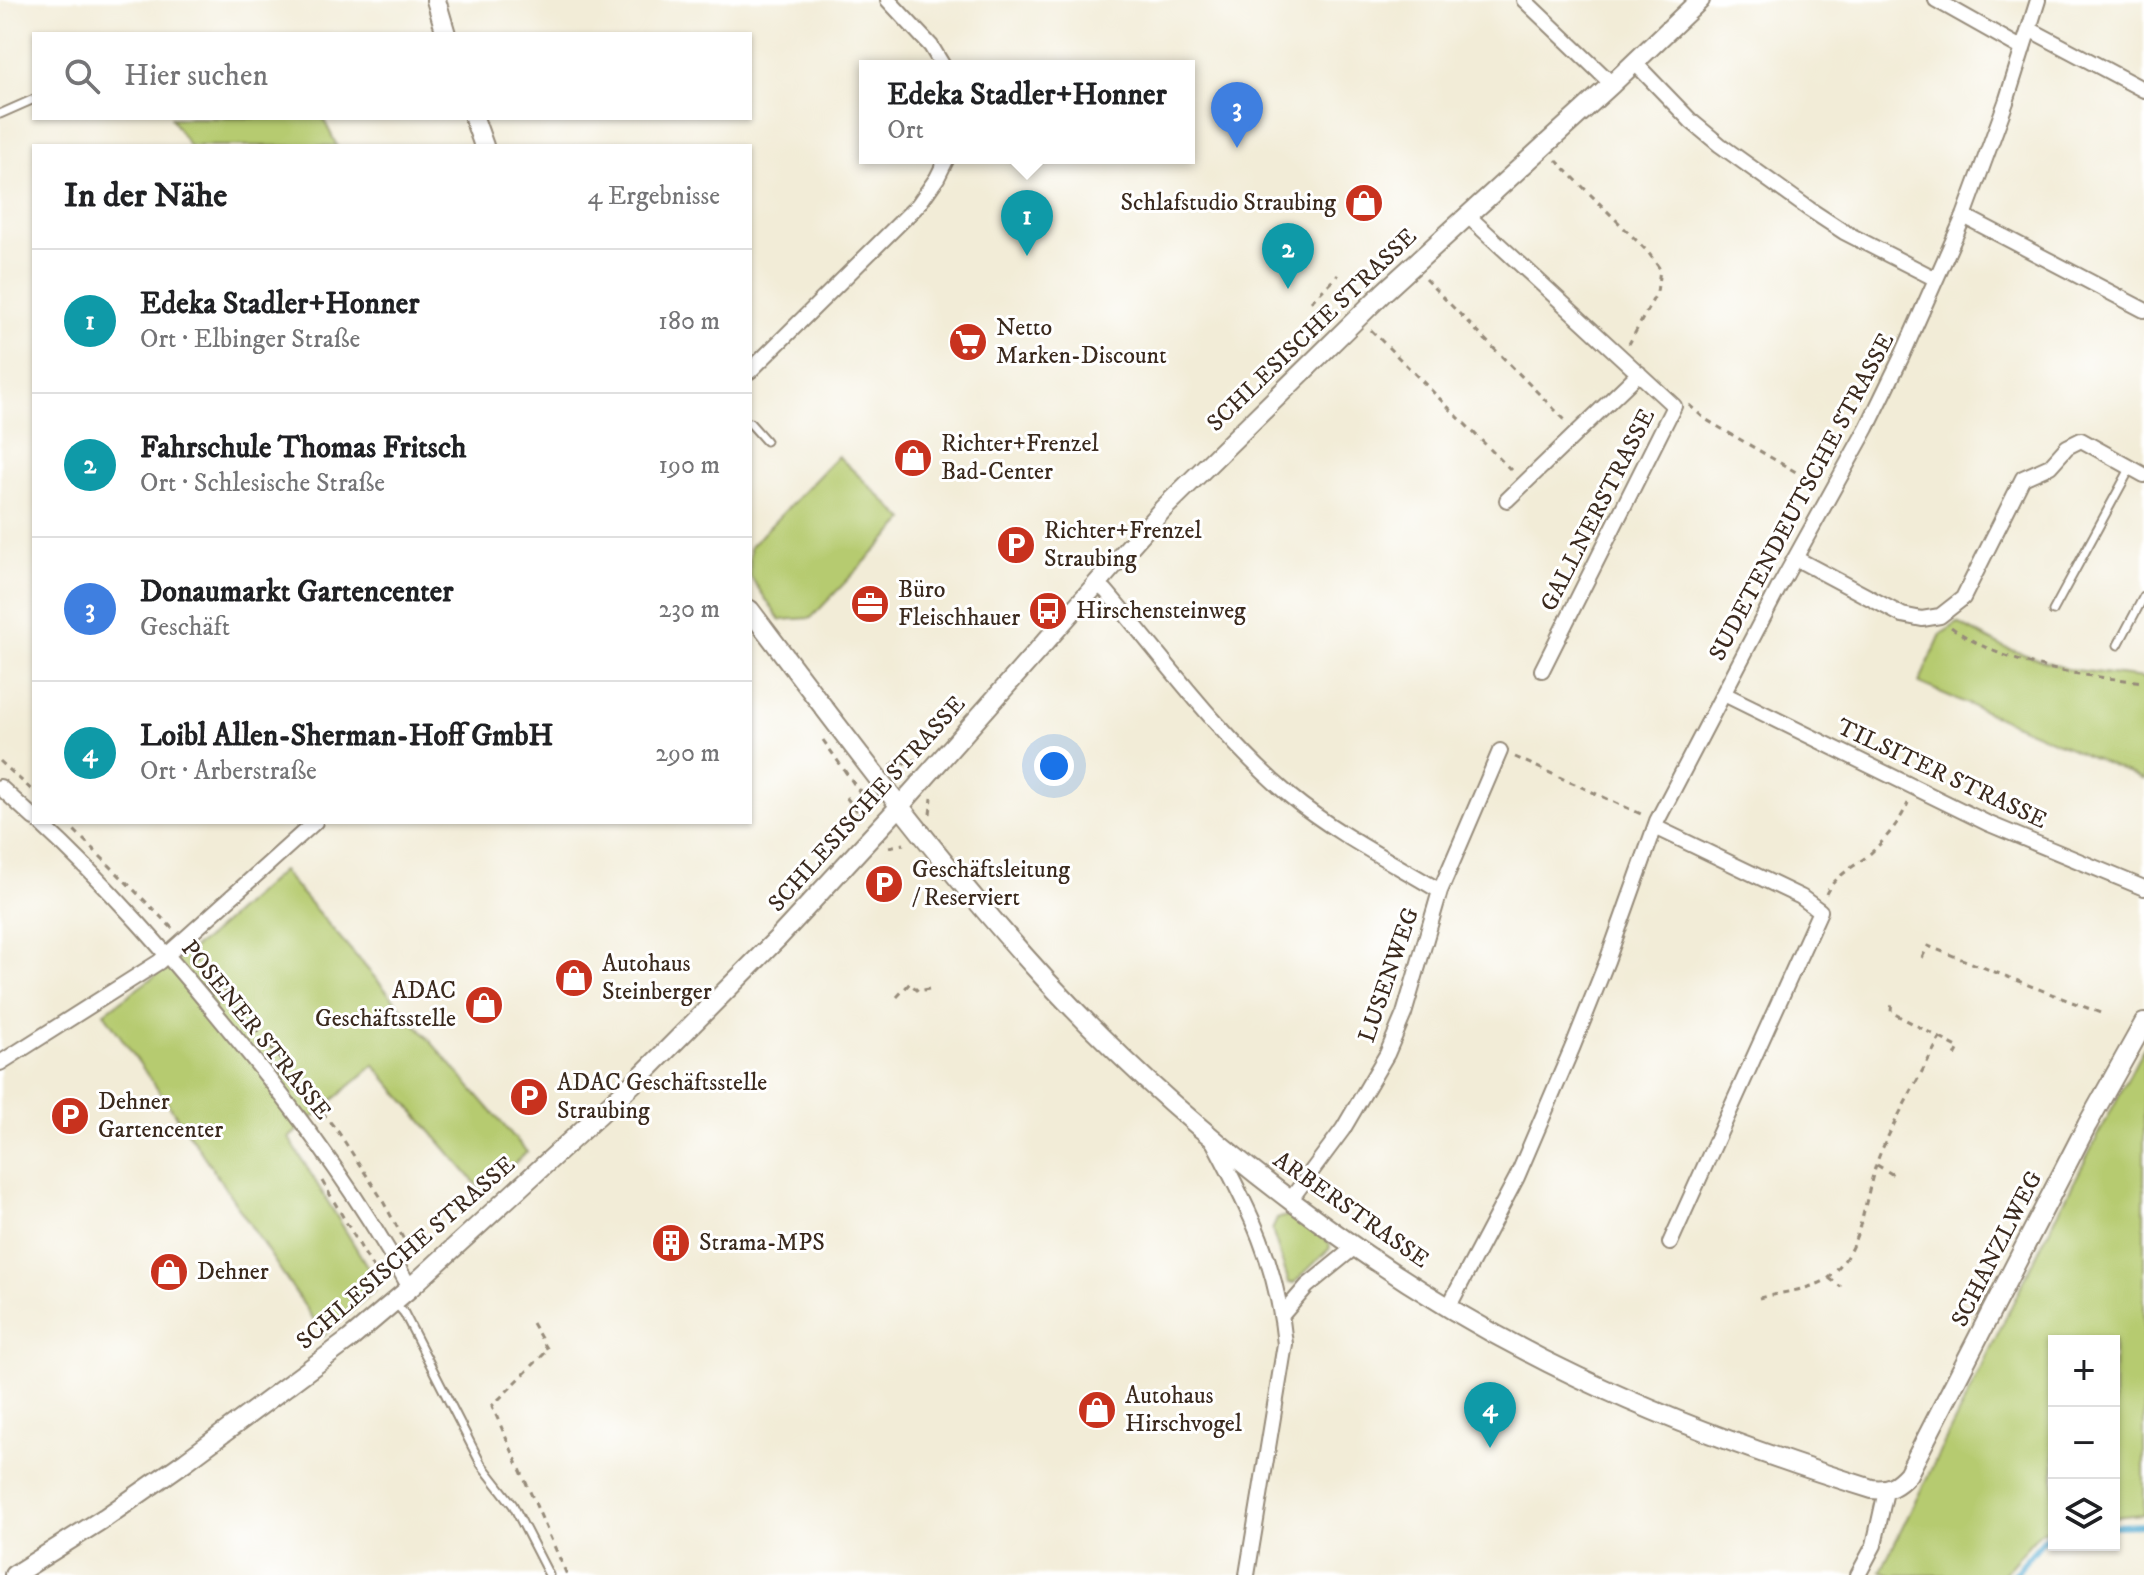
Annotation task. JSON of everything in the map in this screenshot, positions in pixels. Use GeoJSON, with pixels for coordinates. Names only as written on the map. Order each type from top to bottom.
{"type":"FeatureCollection","features":[{"type":"Feature","properties":{"kind":"street"},"geometry":{"type":"LineString","coordinates":[[436,0],[445,32]]}},
{"type":"Feature","properties":{"kind":"street"},"geometry":{"type":"LineString","coordinates":[[888,0],[931,46],[939,60]]}},
{"type":"Feature","properties":{"kind":"street"},"geometry":{"type":"LineString","coordinates":[[1524,0],[1612,84]]}},
{"type":"Feature","properties":{"kind":"street","name":"SCHLESISCHE STRASSE"},"geometry":{"type":"LineString","coordinates":[[14,1575],[106,1517],[186,1461],[338,1348],[394,1301],[406,1281],[701,1018],[899,807],[1163,509],[1239,432],[1700,0]]}},
{"type":"Feature","properties":{"kind":"street"},"geometry":{"type":"LineString","coordinates":[[1936,0],[2023,49]]}},
{"type":"Feature","properties":{"kind":"street","name":"SUDETENDEUTSCHE STRASSE"},"geometry":{"type":"LineString","coordinates":[[1449,1306],[1517,1177],[1607,961],[1656,824],[1795,558],[1867,428],[1902,356],[1964,216],[2038,0]]}},
{"type":"Feature","properties":{"kind":"street"},"geometry":{"type":"LineString","coordinates":[[2029,29],[2144,90]]}},
{"type":"Feature","properties":{"kind":"street"},"geometry":{"type":"LineString","coordinates":[[1635,63],[1691,121],[1796,200],[1844,232],[1934,278]]}},
{"type":"Feature","properties":{"kind":"street"},"geometry":{"type":"LineString","coordinates":[[475,120],[483,144]]}},
{"type":"Feature","properties":{"kind":"street"},"geometry":{"type":"LineString","coordinates":[[752,369],[918,205],[944,164]]}},
{"type":"Feature","properties":{"kind":"street","name":"GALLNERSTRASSE"},"geometry":{"type":"LineString","coordinates":[[1468,216],[1674,406],[1542,670]]}},
{"type":"Feature","properties":{"kind":"street"},"geometry":{"type":"LineString","coordinates":[[1964,216],[2144,310]]}},
{"type":"Feature","properties":{"kind":"street"},"geometry":{"type":"LineString","coordinates":[[1507,500],[1639,373]]}},
{"type":"Feature","properties":{"kind":"street"},"geometry":{"type":"LineString","coordinates":[[1795,558],[1902,615],[1922,619],[1940,616],[1963,598],[2023,478],[2050,466],[2067,447],[2081,440],[2137,471]]}},
{"type":"Feature","properties":{"kind":"street"},"geometry":{"type":"LineString","coordinates":[[1096,583],[1231,738],[1289,794],[1314,814],[1440,891]]}},
{"type":"Feature","properties":{"kind":"street","name":"ARBERSTRASSE"},"geometry":{"type":"LineString","coordinates":[[752,613],[899,807],[1046,979],[1109,1043],[1209,1135],[1291,1199],[1356,1246],[1449,1306],[1575,1375],[1638,1404],[1805,1468],[1886,1491]]}},
{"type":"Feature","properties":{"kind":"street","name":"TILSITER STRASSE"},"geometry":{"type":"LineString","coordinates":[[1724,694],[1987,823],[2144,888]]}},
{"type":"Feature","properties":{"kind":"street","name":"LUSENWEG"},"geometry":{"type":"LineString","coordinates":[[1291,1199],[1343,1129],[1387,1054],[1404,1014],[1440,891],[1500,751]]}},
{"type":"Feature","properties":{"kind":"street"},"geometry":{"type":"LineString","coordinates":[[0,787],[32,816]]}},
{"type":"Feature","properties":{"kind":"street","name":"POSENER STRASSE"},"geometry":{"type":"LineString","coordinates":[[41,824],[168,954],[286,1099],[354,1193],[406,1281]]}},
{"type":"Feature","properties":{"kind":"street"},"geometry":{"type":"LineString","coordinates":[[0,1063],[168,954],[313,824]]}},
{"type":"Feature","properties":{"kind":"street"},"geometry":{"type":"LineString","coordinates":[[1656,824],[1801,897],[1820,911],[1670,1243]]}},
{"type":"Feature","properties":{"kind":"street","name":"SCHANZLWEG"},"geometry":{"type":"LineString","coordinates":[[1886,1491],[1899,1484],[1908,1474],[2081,1138],[2144,1023]]}},
{"type":"Feature","properties":{"kind":"street"},"geometry":{"type":"LineString","coordinates":[[1209,1135],[1252,1214],[1269,1258],[1285,1344],[1247,1575]]}},
{"type":"Feature","properties":{"kind":"street"},"geometry":{"type":"LineString","coordinates":[[1282,1315],[1307,1286],[1356,1246]]}},
{"type":"Feature","properties":{"kind":"street"},"geometry":{"type":"LineString","coordinates":[[1858,1575],[1874,1545],[1886,1491]]}},
{"type":"Feature","properties":{"kind":"lane"},"geometry":{"type":"LineString","coordinates":[[0,114],[32,100]]}},
{"type":"Feature","properties":{"kind":"lane"},"geometry":{"type":"LineString","coordinates":[[752,425],[766,441]]}},
{"type":"Feature","properties":{"kind":"lane"},"geometry":{"type":"LineString","coordinates":[[2053,611],[2137,471]]}},
{"type":"Feature","properties":{"kind":"lane"},"geometry":{"type":"LineString","coordinates":[[2118,645],[2144,596]]}},
{"type":"Feature","properties":{"kind":"lane"},"geometry":{"type":"LineString","coordinates":[[394,1301],[404,1313],[481,1464],[513,1505],[549,1575]]}},
{"type":"Feature","properties":{"kind":"path"},"geometry":{"type":"LineString","coordinates":[[1553,157],[1648,252],[1660,269],[1657,292],[1621,357]]}},
{"type":"Feature","properties":{"kind":"path"},"geometry":{"type":"LineString","coordinates":[[1311,302],[1338,275]]}},
{"type":"Feature","properties":{"kind":"path"},"geometry":{"type":"LineString","coordinates":[[1423,276],[1577,432]]}},
{"type":"Feature","properties":{"kind":"path"},"geometry":{"type":"LineString","coordinates":[[1369,328],[1524,483]]}},
{"type":"Feature","properties":{"kind":"path"},"geometry":{"type":"LineString","coordinates":[[1686,402],[1705,419],[1831,493]]}},
{"type":"Feature","properties":{"kind":"path"},"geometry":{"type":"LineString","coordinates":[[1940,616],[1965,635],[2046,669],[2144,682]]}},
{"type":"Feature","properties":{"kind":"path"},"geometry":{"type":"LineString","coordinates":[[1500,751],[1656,824]]}},
{"type":"Feature","properties":{"kind":"path"},"geometry":{"type":"LineString","coordinates":[[837,845],[865,807],[859,791],[895,762],[908,764],[917,758]]}},
{"type":"Feature","properties":{"kind":"path"},"geometry":{"type":"LineString","coordinates":[[0,761],[32,790]]}},
{"type":"Feature","properties":{"kind":"path"},"geometry":{"type":"LineString","coordinates":[[1820,911],[1829,888],[1873,851],[1904,814],[1915,789]]}},
{"type":"Feature","properties":{"kind":"path"},"geometry":{"type":"LineString","coordinates":[[846,797],[861,816]]}},
{"type":"Feature","properties":{"kind":"path"},"geometry":{"type":"LineString","coordinates":[[1922,958],[1928,946],[2103,1014]]}},
{"type":"Feature","properties":{"kind":"path"},"geometry":{"type":"LineString","coordinates":[[897,997],[910,983],[918,991],[929,989]]}},
{"type":"Feature","properties":{"kind":"path"},"geometry":{"type":"LineString","coordinates":[[1892,1000],[1891,1012],[1959,1048],[1955,1056]]}},
{"type":"Feature","properties":{"kind":"path"},"geometry":{"type":"LineString","coordinates":[[1759,1298],[1814,1285],[1829,1278],[1850,1250],[1864,1214],[1881,1149],[1940,1038]]}},
{"type":"Feature","properties":{"kind":"path"},"geometry":{"type":"LineString","coordinates":[[1877,1165],[1895,1176]]}},
{"type":"Feature","properties":{"kind":"path"},"geometry":{"type":"LineString","coordinates":[[320,1178],[385,1288],[406,1281]]}},
{"type":"Feature","properties":{"kind":"path"},"geometry":{"type":"LineString","coordinates":[[1829,1278],[1841,1287]]}},
{"type":"Feature","properties":{"kind":"path"},"geometry":{"type":"LineString","coordinates":[[532,1323],[548,1350],[492,1406],[567,1575]]}},
{"type":"Feature","properties":{"kind":"green space"},"geometry":{"type":"Polygon","coordinates":[[[172,120],[324,120],[336,144],[188,144],[172,120]]]}},
{"type":"Feature","properties":{"kind":"green space"},"geometry":{"type":"Polygon","coordinates":[[[838,456],[905,520],[811,618],[780,620],[752,579],[752,545],[838,456]]]}},
{"type":"Feature","properties":{"kind":"green space"},"geometry":{"type":"Polygon","coordinates":[[[1958,623],[2003,647],[2067,669],[2144,678],[2144,780],[1919,683],[1941,634],[1958,623]]]}},
{"type":"Feature","properties":{"kind":"green space"},"geometry":{"type":"Polygon","coordinates":[[[282,871],[527,1152],[483,1192],[374,1065],[289,1138],[370,1271],[375,1290],[324,1335],[104,1013],[207,938],[282,871]]]}},
{"type":"Feature","properties":{"kind":"green space"},"geometry":{"type":"Polygon","coordinates":[[[2144,1047],[2144,1514],[2120,1516],[2120,1335],[2048,1335],[2048,1530],[2040,1532],[2002,1575],[1891,1575],[1881,1571],[2043,1242],[2144,1047]]]}},
{"type":"Feature","properties":{"kind":"green space"},"geometry":{"type":"Polygon","coordinates":[[[1289,1215],[1329,1242],[1330,1248],[1294,1283],[1289,1283],[1272,1230],[1277,1219],[1289,1215]]]}},
{"type":"Feature","properties":{"kind":"waterway"},"geometry":{"type":"LineString","coordinates":[[2120,1526],[2144,1525]]}},
{"type":"Feature","properties":{"kind":"waterway"},"geometry":{"type":"LineString","coordinates":[[2013,1575],[2048,1536]]}},
{"type":"Feature","properties":{"kind":"place","name":"Donaumarkt Gartencenter"},"geometry":{"type":"Point","coordinates":[1237,148]}},
{"type":"Feature","properties":{"kind":"place","name":"Schlafstudio Straubing"},"geometry":{"type":"Point","coordinates":[1364,203]}},
{"type":"Feature","properties":{"kind":"place","name":"Edeka Stadler+Honner"},"geometry":{"type":"Point","coordinates":[1027,256]}},
{"type":"Feature","properties":{"kind":"place","name":"Fahrschule Thomas Fritsch"},"geometry":{"type":"Point","coordinates":[1288,289]}},
{"type":"Feature","properties":{"kind":"place","name":"Netto Marken-Discount"},"geometry":{"type":"Point","coordinates":[968,342]}},
{"type":"Feature","properties":{"kind":"place","name":"Richter+Frenzel Bad-Center"},"geometry":{"type":"Point","coordinates":[913,458]}},
{"type":"Feature","properties":{"kind":"place","name":"Richter+Frenzel Straubing"},"geometry":{"type":"Point","coordinates":[1016,545]}},
{"type":"Feature","properties":{"kind":"place","name":"Büro Fleischhauer"},"geometry":{"type":"Point","coordinates":[870,604]}},
{"type":"Feature","properties":{"kind":"place","name":"Hirschensteinweg"},"geometry":{"type":"Point","coordinates":[1048,611]}},
{"type":"Feature","properties":{"kind":"place","name":"Geschäftsleitung / Reserviert"},"geometry":{"type":"Point","coordinates":[884,884]}},
{"type":"Feature","properties":{"kind":"place","name":"Autohaus Steinberger"},"geometry":{"type":"Point","coordinates":[574,978]}},
{"type":"Feature","properties":{"kind":"place","name":"ADAC Geschäftsstelle"},"geometry":{"type":"Point","coordinates":[484,1005]}},
{"type":"Feature","properties":{"kind":"place","name":"ADAC Geschäftsstelle Straubing"},"geometry":{"type":"Point","coordinates":[529,1097]}},
{"type":"Feature","properties":{"kind":"place","name":"Dehner Gartencenter"},"geometry":{"type":"Point","coordinates":[70,1116]}},
{"type":"Feature","properties":{"kind":"place","name":"Strama-MPS"},"geometry":{"type":"Point","coordinates":[671,1243]}},
{"type":"Feature","properties":{"kind":"place","name":"Dehner"},"geometry":{"type":"Point","coordinates":[169,1272]}},
{"type":"Feature","properties":{"kind":"place","name":"Autohaus Hirschvogel"},"geometry":{"type":"Point","coordinates":[1097,1410]}},
{"type":"Feature","properties":{"kind":"place","name":"Loibl Allen-Sherman-Hoff GmbH"},"geometry":{"type":"Point","coordinates":[1490,1448]}}]}
